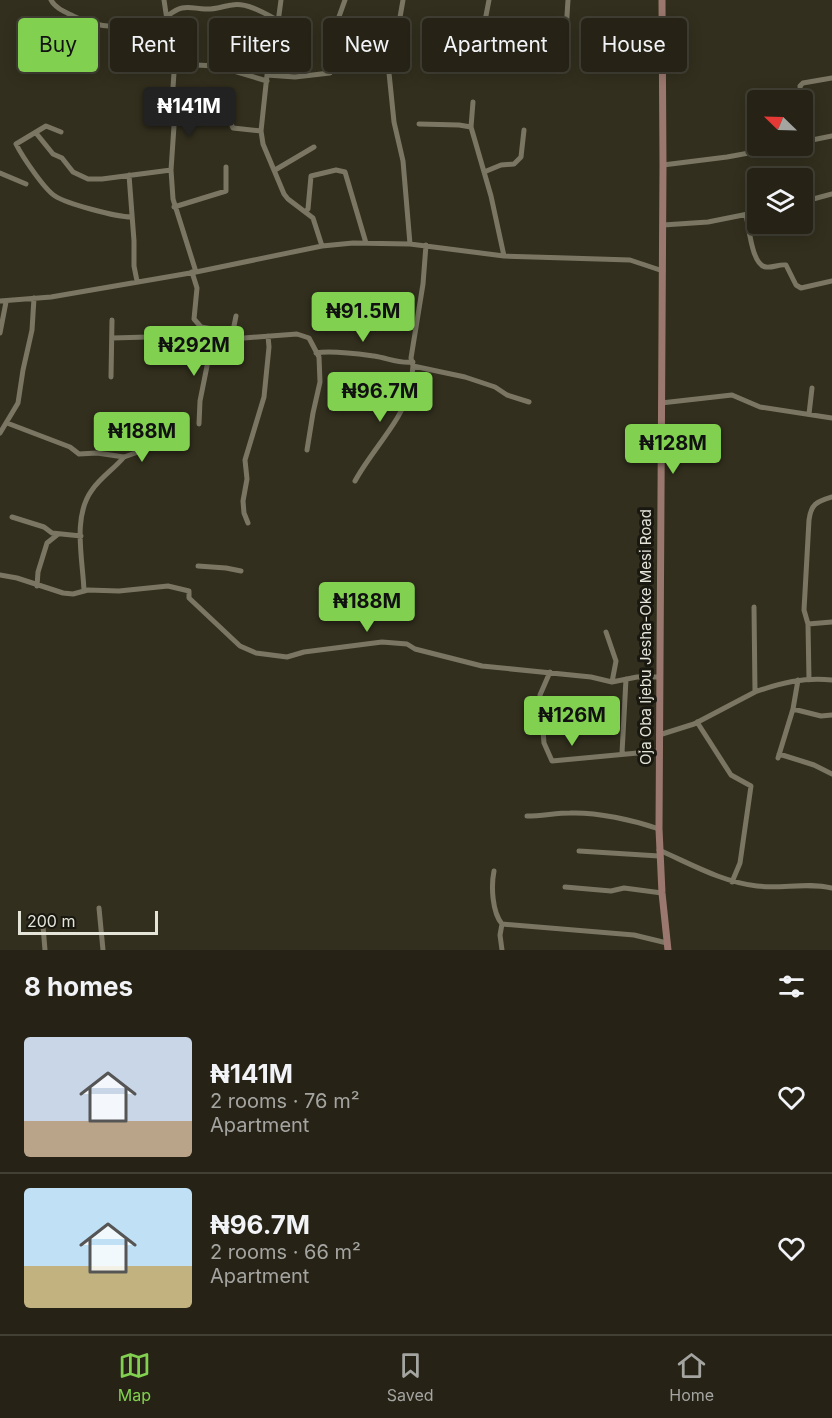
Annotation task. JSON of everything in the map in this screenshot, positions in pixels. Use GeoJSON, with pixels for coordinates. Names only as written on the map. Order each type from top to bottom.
{"type":"FeatureCollection","features":[{"type":"Feature","properties":{"kind":"main road","name":"Oja Oba Ijebu Jesha-Oke Mesi Road"},"geometry":{"type":"LineString","coordinates":[[662,0],[662,18]]}},
{"type":"Feature","properties":{"kind":"main road","name":"Oja Oba Ijebu Jesha-Oke Mesi Road"},"geometry":{"type":"LineString","coordinates":[[661,72],[663,271],[659,829],[662,893],[668,947]]}},
{"type":"Feature","properties":{"kind":"street"},"geometry":{"type":"LineString","coordinates":[[51,0],[56,7],[76,17],[110,28]]}},
{"type":"Feature","properties":{"kind":"street"},"geometry":{"type":"LineString","coordinates":[[164,0],[166,18]]}},
{"type":"Feature","properties":{"kind":"street"},"geometry":{"type":"LineString","coordinates":[[279,18],[281,0]]}},
{"type":"Feature","properties":{"kind":"street"},"geometry":{"type":"LineString","coordinates":[[339,18],[345,0]]}},
{"type":"Feature","properties":{"kind":"street"},"geometry":{"type":"LineString","coordinates":[[403,0],[388,63],[394,122],[403,161],[410,244]]}},
{"type":"Feature","properties":{"kind":"street"},"geometry":{"type":"LineString","coordinates":[[486,18],[489,0]]}},
{"type":"Feature","properties":{"kind":"street"},"geometry":{"type":"LineString","coordinates":[[567,18],[568,0]]}},
{"type":"Feature","properties":{"kind":"street"},"geometry":{"type":"LineString","coordinates":[[166,18],[172,11],[181,8],[206,9],[235,4],[251,8],[273,18]]}},
{"type":"Feature","properties":{"kind":"street"},"geometry":{"type":"LineString","coordinates":[[197,65],[217,66],[267,78],[330,73]]}},
{"type":"Feature","properties":{"kind":"street"},"geometry":{"type":"LineString","coordinates":[[174,72],[172,170],[174,207],[194,272],[196,288],[194,319],[198,325],[210,330],[224,331],[239,336],[254,338],[303,335],[309,338],[316,353],[320,382],[307,450]]}},
{"type":"Feature","properties":{"kind":"street"},"geometry":{"type":"LineString","coordinates":[[269,72],[261,131],[263,144],[288,199],[313,218],[322,246]]}},
{"type":"Feature","properties":{"kind":"street"},"geometry":{"type":"LineString","coordinates":[[800,90],[803,83],[832,78]]}},
{"type":"Feature","properties":{"kind":"street"},"geometry":{"type":"LineString","coordinates":[[473,102],[471,128],[504,256]]}},
{"type":"Feature","properties":{"kind":"street"},"geometry":{"type":"LineString","coordinates":[[172,170],[177,139],[175,106]]}},
{"type":"Feature","properties":{"kind":"street"},"geometry":{"type":"LineString","coordinates":[[228,117],[233,128],[261,131]]}},
{"type":"Feature","properties":{"kind":"street"},"geometry":{"type":"LineString","coordinates":[[419,124],[459,125],[471,128]]}},
{"type":"Feature","properties":{"kind":"street"},"geometry":{"type":"LineString","coordinates":[[61,132],[46,126],[16,144],[22,156],[55,196],[106,214],[131,217]]}},
{"type":"Feature","properties":{"kind":"street"},"geometry":{"type":"LineString","coordinates":[[484,172],[501,165],[514,164],[521,157],[524,130]]}},
{"type":"Feature","properties":{"kind":"street"},"geometry":{"type":"LineString","coordinates":[[36,133],[53,154],[62,158],[73,172],[82,177],[102,179],[172,170]]}},
{"type":"Feature","properties":{"kind":"street"},"geometry":{"type":"LineString","coordinates":[[813,140],[832,136]]}},
{"type":"Feature","properties":{"kind":"street"},"geometry":{"type":"LineString","coordinates":[[276,170],[314,147]]}},
{"type":"Feature","properties":{"kind":"street"},"geometry":{"type":"LineString","coordinates":[[663,165],[747,153]]}},
{"type":"Feature","properties":{"kind":"street"},"geometry":{"type":"LineString","coordinates":[[174,207],[226,191],[226,167]]}},
{"type":"Feature","properties":{"kind":"street"},"geometry":{"type":"LineString","coordinates":[[306,211],[311,176],[336,170],[345,172],[366,243]]}},
{"type":"Feature","properties":{"kind":"street"},"geometry":{"type":"LineString","coordinates":[[0,173],[26,184]]}},
{"type":"Feature","properties":{"kind":"street"},"geometry":{"type":"LineString","coordinates":[[129,175],[131,217],[135,241],[134,266],[137,281]]}},
{"type":"Feature","properties":{"kind":"street"},"geometry":{"type":"LineString","coordinates":[[813,199],[832,194]]}},
{"type":"Feature","properties":{"kind":"street"},"geometry":{"type":"LineString","coordinates":[[663,225],[708,222],[746,215],[756,259],[761,265],[769,267],[786,265],[796,285],[801,288],[832,281]]}},
{"type":"Feature","properties":{"kind":"street"},"geometry":{"type":"LineString","coordinates":[[0,333],[3,301],[194,272],[322,246],[366,243],[426,245],[504,256],[630,260],[663,271]]}},
{"type":"Feature","properties":{"kind":"street"},"geometry":{"type":"LineString","coordinates":[[355,481],[367,459],[400,413],[410,390],[413,364],[411,358],[423,284],[426,245]]}},
{"type":"Feature","properties":{"kind":"street"},"geometry":{"type":"LineString","coordinates":[[0,433],[18,403],[32,330],[34,298]]}},
{"type":"Feature","properties":{"kind":"street"},"geometry":{"type":"LineString","coordinates":[[236,316],[234,326],[239,336]]}},
{"type":"Feature","properties":{"kind":"street"},"geometry":{"type":"LineString","coordinates":[[111,377],[112,320]]}},
{"type":"Feature","properties":{"kind":"street"},"geometry":{"type":"LineString","coordinates":[[224,331],[234,326]]}},
{"type":"Feature","properties":{"kind":"street"},"geometry":{"type":"LineString","coordinates":[[199,424],[200,401],[212,341],[210,330]]}},
{"type":"Feature","properties":{"kind":"street"},"geometry":{"type":"LineString","coordinates":[[248,523],[243,501],[247,479],[245,460],[264,397],[268,336]]}},
{"type":"Feature","properties":{"kind":"street"},"geometry":{"type":"LineString","coordinates":[[112,338],[148,337]]}},
{"type":"Feature","properties":{"kind":"street"},"geometry":{"type":"LineString","coordinates":[[316,353],[328,351],[377,356],[413,364],[465,377],[529,402]]}},
{"type":"Feature","properties":{"kind":"street"},"geometry":{"type":"LineString","coordinates":[[809,414],[812,388]]}},
{"type":"Feature","properties":{"kind":"street"},"geometry":{"type":"LineString","coordinates":[[661,403],[732,394],[760,408],[832,418]]}},
{"type":"Feature","properties":{"kind":"street"},"geometry":{"type":"LineString","coordinates":[[108,416],[128,421],[152,421]]}},
{"type":"Feature","properties":{"kind":"street"},"geometry":{"type":"LineString","coordinates":[[6,423],[64,445],[79,454],[97,453],[124,457]]}},
{"type":"Feature","properties":{"kind":"street"},"geometry":{"type":"LineString","coordinates":[[84,591],[81,536],[86,499],[107,472],[124,457],[152,447]]}},
{"type":"Feature","properties":{"kind":"street"},"geometry":{"type":"LineString","coordinates":[[809,680],[808,624],[804,610],[811,509],[814,504],[832,497]]}},
{"type":"Feature","properties":{"kind":"street"},"geometry":{"type":"LineString","coordinates":[[12,517],[52,533],[81,536]]}},
{"type":"Feature","properties":{"kind":"street"},"geometry":{"type":"LineString","coordinates":[[37,586],[38,572],[47,543],[57,534]]}},
{"type":"Feature","properties":{"kind":"street"},"geometry":{"type":"LineString","coordinates":[[198,566],[241,571]]}},
{"type":"Feature","properties":{"kind":"street"},"geometry":{"type":"LineString","coordinates":[[0,575],[73,594],[84,591],[119,591],[168,586],[189,591],[189,598],[240,646],[256,653],[287,657],[304,652],[382,642],[407,645],[482,666],[591,677],[612,682],[637,677],[660,677]]}},
{"type":"Feature","properties":{"kind":"street"},"geometry":{"type":"LineString","coordinates":[[754,608],[755,692]]}},
{"type":"Feature","properties":{"kind":"street"},"geometry":{"type":"LineString","coordinates":[[808,624],[832,622]]}},
{"type":"Feature","properties":{"kind":"street"},"geometry":{"type":"LineString","coordinates":[[606,632],[616,661],[612,682]]}},
{"type":"Feature","properties":{"kind":"street"},"geometry":{"type":"LineString","coordinates":[[550,672],[540,695],[544,743],[550,759],[553,761],[659,751]]}},
{"type":"Feature","properties":{"kind":"street"},"geometry":{"type":"LineString","coordinates":[[622,753],[626,680]]}},
{"type":"Feature","properties":{"kind":"street"},"geometry":{"type":"LineString","coordinates":[[798,680],[793,709],[778,756],[814,765],[832,774]]}},
{"type":"Feature","properties":{"kind":"street"},"geometry":{"type":"LineString","coordinates":[[659,735],[697,722],[755,692],[780,683],[798,680],[832,680]]}},
{"type":"Feature","properties":{"kind":"street"},"geometry":{"type":"LineString","coordinates":[[793,709],[820,716],[832,715]]}},
{"type":"Feature","properties":{"kind":"street"},"geometry":{"type":"LineString","coordinates":[[697,722],[731,775],[751,786],[740,864],[732,882]]}},
{"type":"Feature","properties":{"kind":"street"},"geometry":{"type":"LineString","coordinates":[[527,816],[570,813],[635,821],[659,829]]}},
{"type":"Feature","properties":{"kind":"street"},"geometry":{"type":"LineString","coordinates":[[579,851],[660,853],[732,882],[780,888],[832,888]]}},
{"type":"Feature","properties":{"kind":"street"},"geometry":{"type":"LineString","coordinates":[[494,871],[493,897],[498,920],[502,924],[634,935],[668,947]]}},
{"type":"Feature","properties":{"kind":"street"},"geometry":{"type":"LineString","coordinates":[[565,887],[611,891],[624,888],[662,893]]}},
{"type":"Feature","properties":{"kind":"street"},"geometry":{"type":"LineString","coordinates":[[99,908],[103,950]]}},
{"type":"Feature","properties":{"kind":"street"},"geometry":{"type":"LineString","coordinates":[[502,924],[500,935],[502,950]]}},
{"type":"Feature","properties":{"kind":"street"},"geometry":{"type":"LineString","coordinates":[[43,926],[45,950]]}}]}
